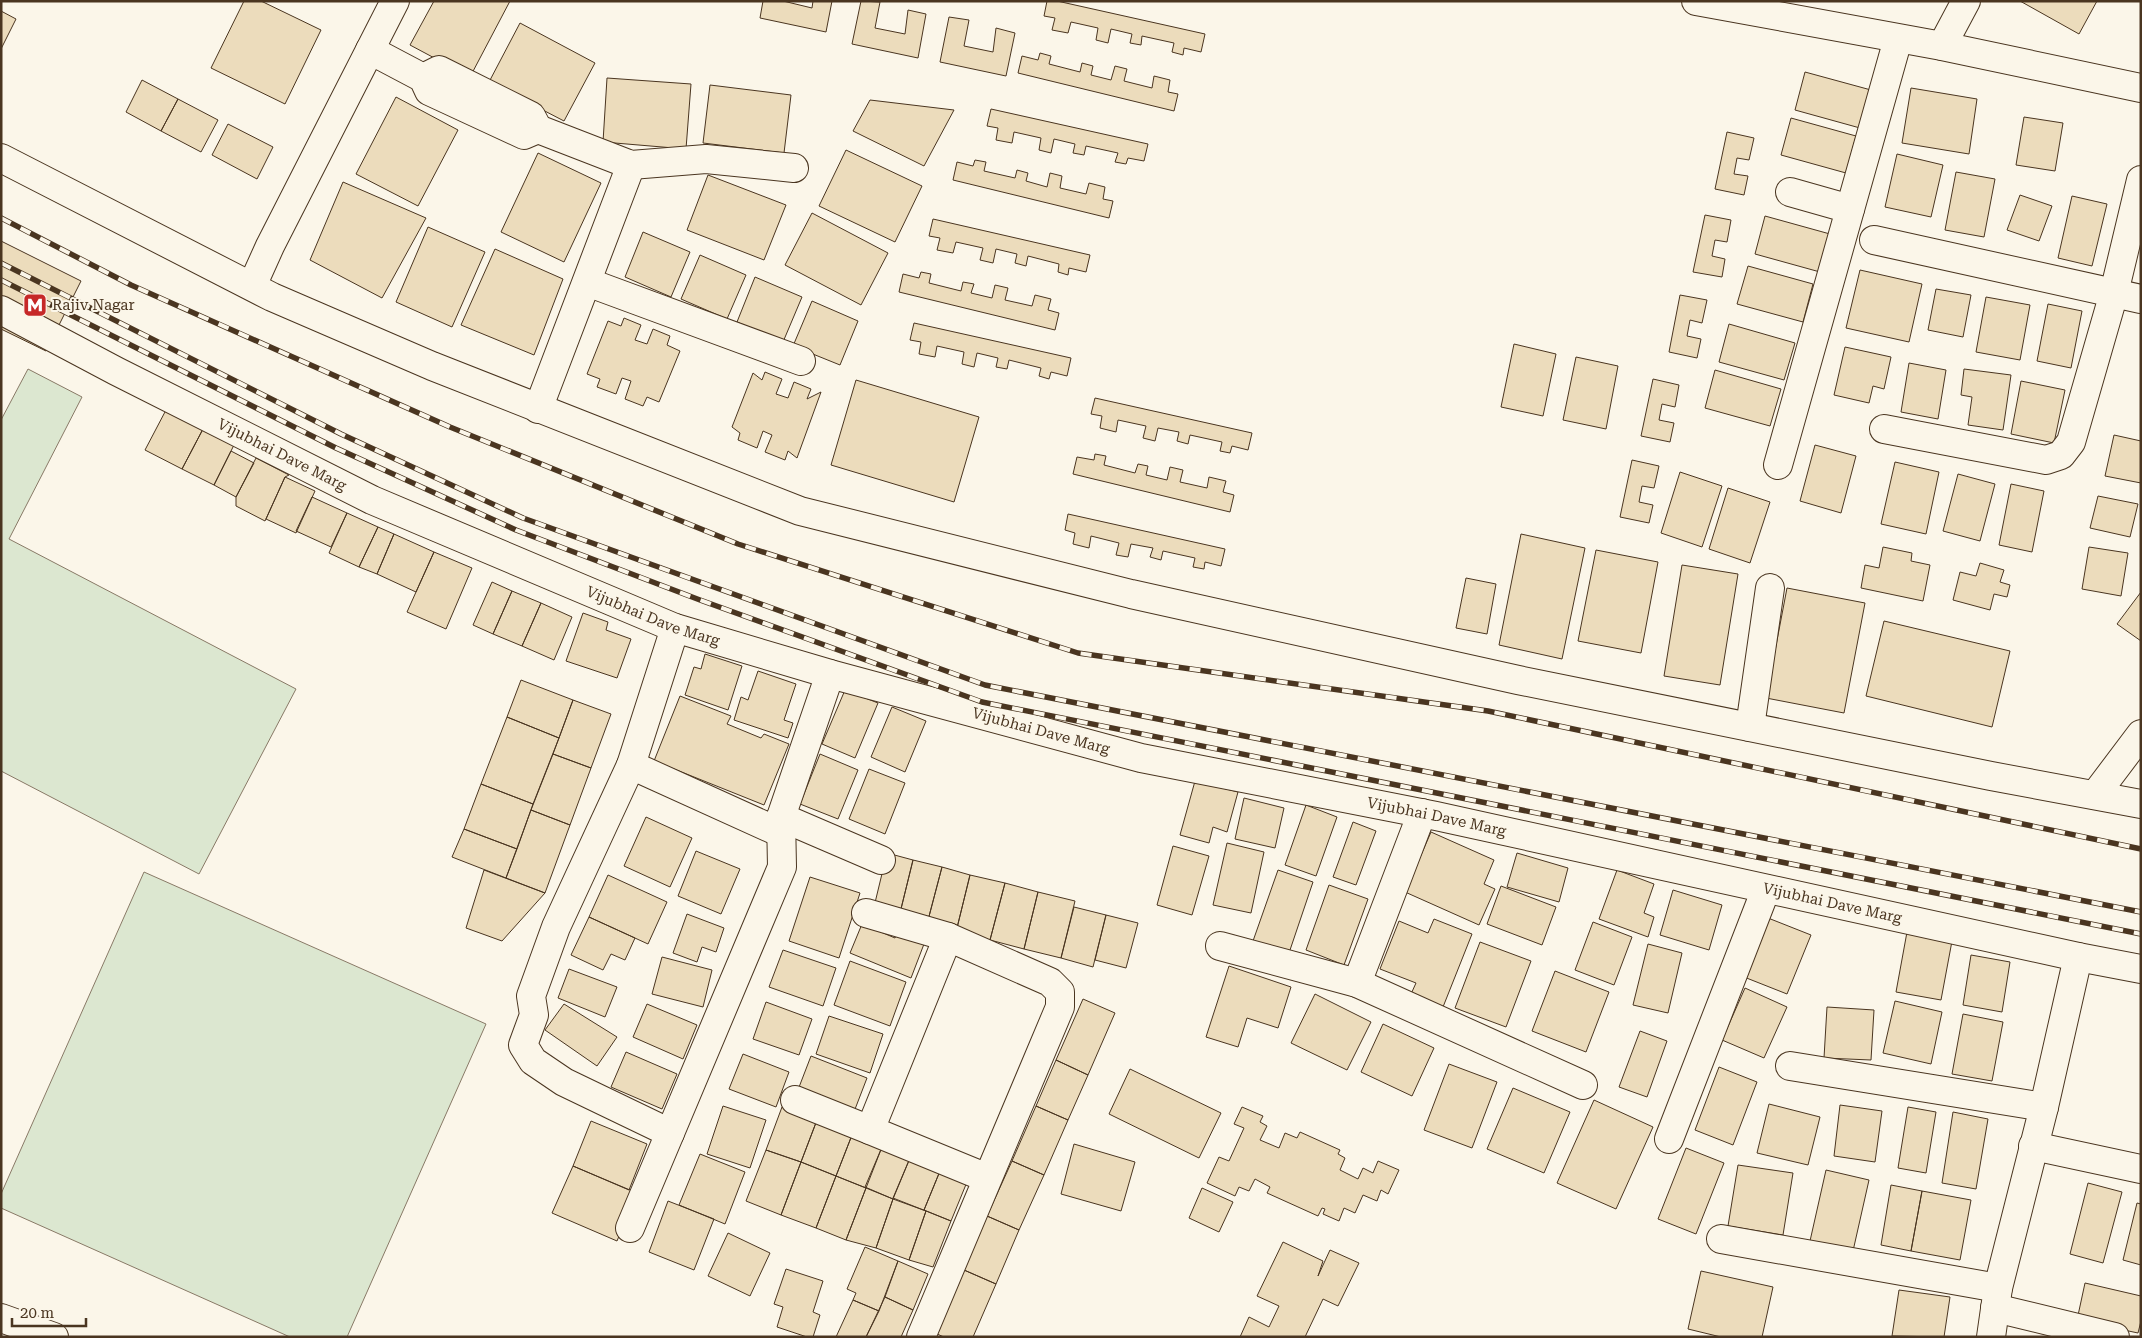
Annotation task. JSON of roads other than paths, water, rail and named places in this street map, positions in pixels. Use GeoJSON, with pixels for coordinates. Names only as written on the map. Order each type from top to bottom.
{"type":"FeatureCollection","features":[{"type":"Feature","properties":{"kind":"street"},"geometry":{"type":"LineString","coordinates":[[252,286],[395,1]]}},
{"type":"Feature","properties":{"kind":"street"},"geometry":{"type":"LineString","coordinates":[[1696,1],[1898,40],[1942,46],[2141,88]]}},
{"type":"Feature","properties":{"kind":"street"},"geometry":{"type":"LineString","coordinates":[[1942,46],[1966,1]]}},
{"type":"Feature","properties":{"kind":"street"},"geometry":{"type":"LineString","coordinates":[[1778,465],[1898,40]]}},
{"type":"Feature","properties":{"kind":"street"},"geometry":{"type":"LineString","coordinates":[[370,50],[423,78],[429,91],[524,135],[538,129],[631,165],[706,159],[794,168]]}},
{"type":"Feature","properties":{"kind":"street"},"geometry":{"type":"LineString","coordinates":[[1,158],[252,286],[423,362],[800,511],[1130,594],[1518,680],[1991,776],[2141,804]]}},
{"type":"Feature","properties":{"kind":"street"},"geometry":{"type":"LineString","coordinates":[[538,409],[631,165]]}},
{"type":"Feature","properties":{"kind":"street"},"geometry":{"type":"LineString","coordinates":[[1884,429],[2046,460],[2062,456],[2071,442],[2114,293],[2141,180]]}},
{"type":"Feature","properties":{"kind":"street"},"geometry":{"type":"LineString","coordinates":[[1790,192],[1850,209]]}},
{"type":"Feature","properties":{"kind":"street"},"geometry":{"type":"LineString","coordinates":[[1874,240],[2141,299]]}},
{"type":"Feature","properties":{"kind":"street"},"geometry":{"type":"LineString","coordinates":[[587,282],[801,361]]}},
{"type":"Feature","properties":{"kind":"street","name":"Vijubhai Dave Marg"},"geometry":{"type":"LineString","coordinates":[[1,310],[372,500],[675,628],[830,674],[1141,758],[1422,813],[2078,957],[2141,969]]}},
{"type":"Feature","properties":{"kind":"street"},"geometry":{"type":"LineString","coordinates":[[1750,727],[1770,588]]}},
{"type":"Feature","properties":{"kind":"street"},"geometry":{"type":"LineString","coordinates":[[670,1133],[564,1082],[533,1061],[524,1045],[534,1015],[531,996],[556,927],[631,765],[675,628]]}},
{"type":"Feature","properties":{"kind":"street"},"geometry":{"type":"LineString","coordinates":[[630,1228],[782,868],[781,825],[830,674]]}},
{"type":"Feature","properties":{"kind":"street"},"geometry":{"type":"LineString","coordinates":[[2095,795],[2141,734]]}},
{"type":"Feature","properties":{"kind":"street"},"geometry":{"type":"LineString","coordinates":[[631,765],[781,825],[881,860]]}},
{"type":"Feature","properties":{"kind":"street"},"geometry":{"type":"LineString","coordinates":[[1357,983],[1422,813]]}},
{"type":"Feature","properties":{"kind":"street"},"geometry":{"type":"LineString","coordinates":[[1669,1139],[1766,889]]}},
{"type":"Feature","properties":{"kind":"street"},"geometry":{"type":"LineString","coordinates":[[866,913],[948,937],[1050,982],[1060,992],[1060,1007],[921,1337]]}},
{"type":"Feature","properties":{"kind":"street"},"geometry":{"type":"LineString","coordinates":[[870,1130],[948,937]]}},
{"type":"Feature","properties":{"kind":"street"},"geometry":{"type":"LineString","coordinates":[[1220,946],[1357,983],[1583,1085]]}},
{"type":"Feature","properties":{"kind":"street"},"geometry":{"type":"LineString","coordinates":[[1991,1337],[1997,1298],[2044,1107],[2078,957]]}},
{"type":"Feature","properties":{"kind":"street"},"geometry":{"type":"LineString","coordinates":[[1790,1066],[2044,1107]]}},
{"type":"Feature","properties":{"kind":"street"},"geometry":{"type":"LineString","coordinates":[[795,1100],[988,1178]]}},
{"type":"Feature","properties":{"kind":"street"},"geometry":{"type":"LineString","coordinates":[[2033,1146],[2141,1169]]}},
{"type":"Feature","properties":{"kind":"street"},"geometry":{"type":"LineString","coordinates":[[1721,1239],[1997,1298],[2115,1337]]}},
{"type":"Feature","properties":{"kind":"street"},"geometry":{"type":"LineString","coordinates":[[1,1318],[54,1337]]}},
{"type":"Feature","properties":{"kind":"street"},"geometry":{"type":"LineString","coordinates":[[1,1332],[13,1337]]}},
{"type":"Feature","properties":{"kind":"railway"},"geometry":{"type":"LineString","coordinates":[[1,218],[131,285],[450,427],[738,544],[1078,653],[1488,711],[2141,849]]}},
{"type":"Feature","properties":{"kind":"railway"},"geometry":{"type":"LineString","coordinates":[[1,263],[341,434],[523,518],[985,685],[2141,912]]}},
{"type":"Feature","properties":{"kind":"railway"},"geometry":{"type":"LineString","coordinates":[[1,280],[336,448],[516,530],[700,600],[982,702],[2141,934]]}},
{"type":"Feature","properties":{"kind":"place","name":"Rajiv Nagar"},"geometry":{"type":"Point","coordinates":[35,305]}}]}
